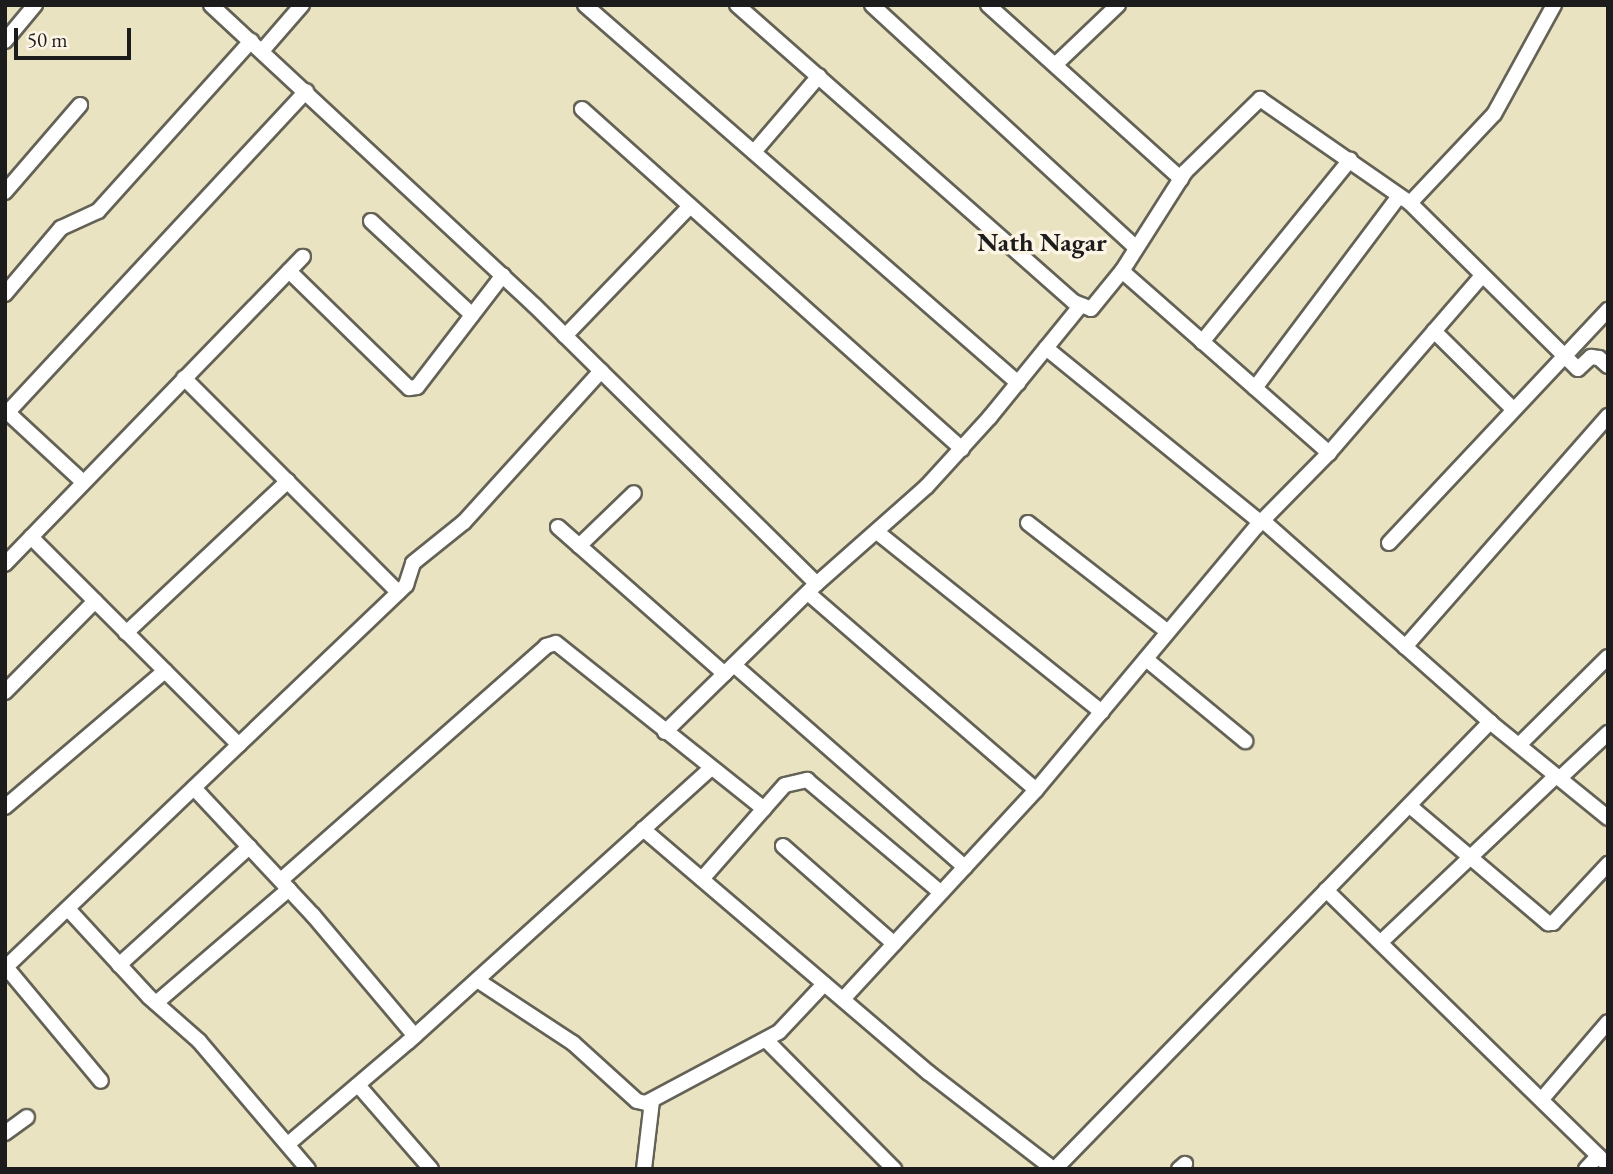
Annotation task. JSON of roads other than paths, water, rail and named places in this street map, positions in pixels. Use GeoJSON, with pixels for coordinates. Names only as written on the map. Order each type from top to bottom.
{"type":"FeatureCollection","features":[{"type":"Feature","properties":{"kind":"street"},"geometry":{"type":"LineString","coordinates":[[5,41],[35,5]]}},
{"type":"Feature","properties":{"kind":"street"},"geometry":{"type":"LineString","coordinates":[[211,5],[503,275],[812,588],[1036,790]]}},
{"type":"Feature","properties":{"kind":"street"},"geometry":{"type":"LineString","coordinates":[[262,51],[302,5]]}},
{"type":"Feature","properties":{"kind":"street"},"geometry":{"type":"LineString","coordinates":[[585,5],[1018,383]]}},
{"type":"Feature","properties":{"kind":"street"},"geometry":{"type":"LineString","coordinates":[[737,5],[1081,304],[1091,309],[1122,271],[1181,178],[1260,99],[1405,200],[1480,278],[1578,369],[1591,357],[1599,358],[1608,366]]}},
{"type":"Feature","properties":{"kind":"street"},"geometry":{"type":"LineString","coordinates":[[872,5],[1136,248]]}},
{"type":"Feature","properties":{"kind":"street"},"geometry":{"type":"LineString","coordinates":[[988,5],[1181,178]]}},
{"type":"Feature","properties":{"kind":"street"},"geometry":{"type":"LineString","coordinates":[[1055,65],[1118,5]]}},
{"type":"Feature","properties":{"kind":"street"},"geometry":{"type":"LineString","coordinates":[[1255,388],[1405,200],[1494,114],[1554,5]]}},
{"type":"Feature","properties":{"kind":"street"},"geometry":{"type":"LineString","coordinates":[[5,295],[61,228],[98,211],[251,41]]}},
{"type":"Feature","properties":{"kind":"street"},"geometry":{"type":"LineString","coordinates":[[754,152],[819,76]]}},
{"type":"Feature","properties":{"kind":"street"},"geometry":{"type":"LineString","coordinates":[[83,482],[7,411],[306,91]]}},
{"type":"Feature","properties":{"kind":"street"},"geometry":{"type":"LineString","coordinates":[[5,192],[80,104]]}},
{"type":"Feature","properties":{"kind":"street"},"geometry":{"type":"LineString","coordinates":[[582,109],[962,449]]}},
{"type":"Feature","properties":{"kind":"street"},"geometry":{"type":"LineString","coordinates":[[1202,342],[1350,160]]}},
{"type":"Feature","properties":{"kind":"street"},"geometry":{"type":"LineString","coordinates":[[565,336],[690,206]]}},
{"type":"Feature","properties":{"kind":"street"},"geometry":{"type":"LineString","coordinates":[[371,221],[472,315]]}},
{"type":"Feature","properties":{"kind":"street"},"geometry":{"type":"LineString","coordinates":[[5,564],[303,257]]}},
{"type":"Feature","properties":{"kind":"street"},"geometry":{"type":"LineString","coordinates":[[289,271],[409,388],[417,387],[503,275]]}},
{"type":"Feature","properties":{"kind":"street"},"geometry":{"type":"LineString","coordinates":[[1122,271],[1329,453]]}},
{"type":"Feature","properties":{"kind":"street"},"geometry":{"type":"LineString","coordinates":[[843,999],[1036,790],[1261,521],[1329,453],[1480,278]]}},
{"type":"Feature","properties":{"kind":"street"},"geometry":{"type":"LineString","coordinates":[[665,732],[812,588],[877,532],[962,449],[1081,304]]}},
{"type":"Feature","properties":{"kind":"street"},"geometry":{"type":"LineString","coordinates":[[1389,543],[1608,310]]}},
{"type":"Feature","properties":{"kind":"street"},"geometry":{"type":"LineString","coordinates":[[1434,331],[1514,410]]}},
{"type":"Feature","properties":{"kind":"street"},"geometry":{"type":"LineString","coordinates":[[1046,348],[1261,521],[1490,722],[1608,818]]}},
{"type":"Feature","properties":{"kind":"street"},"geometry":{"type":"LineString","coordinates":[[101,1081],[6,967],[69,910],[398,592],[409,580],[413,563],[472,513],[601,372]]}},
{"type":"Feature","properties":{"kind":"street"},"geometry":{"type":"LineString","coordinates":[[184,378],[398,592]]}},
{"type":"Feature","properties":{"kind":"street"},"geometry":{"type":"LineString","coordinates":[[1405,647],[1608,416]]}},
{"type":"Feature","properties":{"kind":"street"},"geometry":{"type":"LineString","coordinates":[[127,633],[288,481]]}},
{"type":"Feature","properties":{"kind":"street"},"geometry":{"type":"LineString","coordinates":[[579,546],[635,493]]}},
{"type":"Feature","properties":{"kind":"street"},"geometry":{"type":"LineString","coordinates":[[1028,523],[1168,632]]}},
{"type":"Feature","properties":{"kind":"street"},"geometry":{"type":"LineString","coordinates":[[558,527],[965,867]]}},
{"type":"Feature","properties":{"kind":"street"},"geometry":{"type":"LineString","coordinates":[[877,532],[1102,712]]}},
{"type":"Feature","properties":{"kind":"street"},"geometry":{"type":"LineString","coordinates":[[30,537],[239,745]]}},
{"type":"Feature","properties":{"kind":"street"},"geometry":{"type":"LineString","coordinates":[[5,692],[95,601]]}},
{"type":"Feature","properties":{"kind":"street"},"geometry":{"type":"LineString","coordinates":[[156,1003],[546,646],[556,643],[563,648],[710,769],[764,809]]}},
{"type":"Feature","properties":{"kind":"street"},"geometry":{"type":"LineString","coordinates":[[1518,744],[1608,657]]}},
{"type":"Feature","properties":{"kind":"street"},"geometry":{"type":"LineString","coordinates":[[1146,659],[1245,741]]}},
{"type":"Feature","properties":{"kind":"street"},"geometry":{"type":"LineString","coordinates":[[5,807],[165,671]]}},
{"type":"Feature","properties":{"kind":"street"},"geometry":{"type":"LineString","coordinates":[[643,829],[824,984],[1054,1169],[1326,890],[1412,807],[1490,722]]}},
{"type":"Feature","properties":{"kind":"street"},"geometry":{"type":"LineString","coordinates":[[1381,942],[1608,733]]}},
{"type":"Feature","properties":{"kind":"street"},"geometry":{"type":"LineString","coordinates":[[288,1144],[415,1036],[710,769]]}},
{"type":"Feature","properties":{"kind":"street"},"geometry":{"type":"LineString","coordinates":[[702,879],[785,785],[807,780],[941,893]]}},
{"type":"Feature","properties":{"kind":"street"},"geometry":{"type":"LineString","coordinates":[[194,788],[285,885],[415,1036]]}},
{"type":"Feature","properties":{"kind":"street"},"geometry":{"type":"LineString","coordinates":[[1412,807],[1548,923],[1553,923],[1608,864]]}},
{"type":"Feature","properties":{"kind":"street"},"geometry":{"type":"LineString","coordinates":[[783,846],[894,944]]}},
{"type":"Feature","properties":{"kind":"street"},"geometry":{"type":"LineString","coordinates":[[119,965],[249,847]]}},
{"type":"Feature","properties":{"kind":"street"},"geometry":{"type":"LineString","coordinates":[[1326,890],[1603,1160],[1586,1169]]}},
{"type":"Feature","properties":{"kind":"street"},"geometry":{"type":"LineString","coordinates":[[69,910],[156,1003],[199,1041],[308,1169]]}},
{"type":"Feature","properties":{"kind":"street"},"geometry":{"type":"LineString","coordinates":[[477,980],[573,1043],[637,1101],[652,1101],[765,1040],[824,984]]}},
{"type":"Feature","properties":{"kind":"street"},"geometry":{"type":"LineString","coordinates":[[1542,1099],[1608,1022]]}},
{"type":"Feature","properties":{"kind":"street"},"geometry":{"type":"LineString","coordinates":[[765,1040],[894,1169]]}},
{"type":"Feature","properties":{"kind":"street"},"geometry":{"type":"LineString","coordinates":[[358,1085],[430,1169]]}},
{"type":"Feature","properties":{"kind":"street"},"geometry":{"type":"LineString","coordinates":[[644,1169],[652,1101]]}},
{"type":"Feature","properties":{"kind":"street"},"geometry":{"type":"LineString","coordinates":[[5,1133],[27,1117]]}},
{"type":"Feature","properties":{"kind":"district","name":"Nath Nagar"},"geometry":{"type":"Point","coordinates":[1042,243]}}]}
